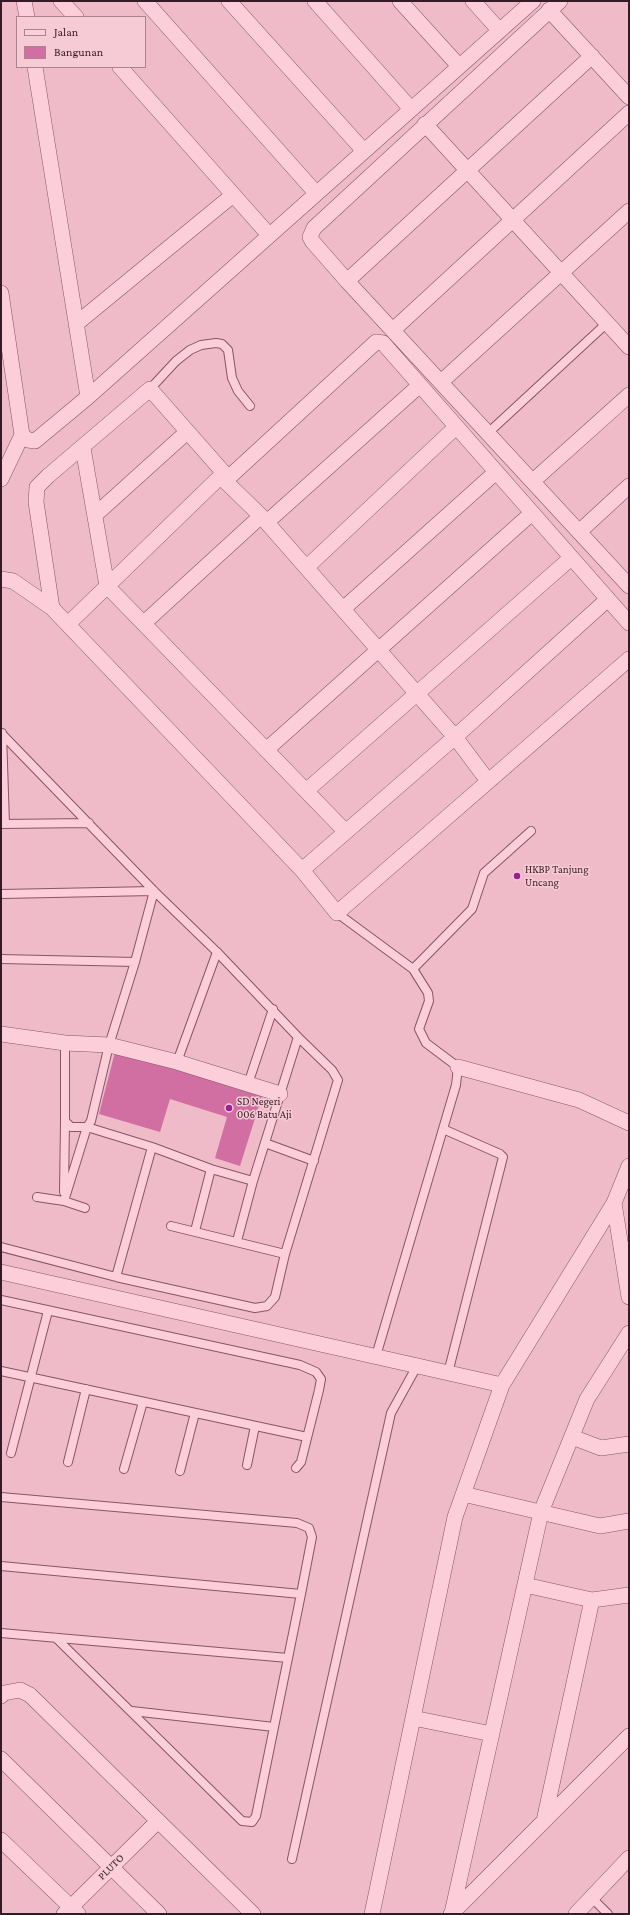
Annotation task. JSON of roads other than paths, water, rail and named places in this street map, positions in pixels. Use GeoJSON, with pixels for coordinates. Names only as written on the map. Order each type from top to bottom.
{"type":"FeatureCollection","features":[{"type":"Feature","properties":{"kind":"street"},"geometry":{"type":"LineString","coordinates":[[24,1],[27,16]]}},
{"type":"Feature","properties":{"kind":"street"},"geometry":{"type":"LineString","coordinates":[[61,1],[75,16]]}},
{"type":"Feature","properties":{"kind":"street"},"geometry":{"type":"LineString","coordinates":[[145,1],[316,193]]}},
{"type":"Feature","properties":{"kind":"street"},"geometry":{"type":"LineString","coordinates":[[229,1],[364,151]]}},
{"type":"Feature","properties":{"kind":"street"},"geometry":{"type":"LineString","coordinates":[[315,1],[415,121],[467,170],[629,347]]}},
{"type":"Feature","properties":{"kind":"street"},"geometry":{"type":"LineString","coordinates":[[400,1],[459,66]]}},
{"type":"Feature","properties":{"kind":"street"},"geometry":{"type":"LineString","coordinates":[[473,1],[499,30]]}},
{"type":"Feature","properties":{"kind":"street"},"geometry":{"type":"LineString","coordinates":[[533,1],[459,66],[415,121],[310,233],[312,241],[393,330],[421,376],[456,427],[629,623]]}},
{"type":"Feature","properties":{"kind":"street"},"geometry":{"type":"LineString","coordinates":[[22,436],[28,440],[35,441],[88,397],[364,151],[415,121],[555,6],[592,56],[629,97]]}},
{"type":"Feature","properties":{"kind":"street"},"geometry":{"type":"LineString","coordinates":[[347,281],[592,56]]}},
{"type":"Feature","properties":{"kind":"street"},"geometry":{"type":"LineString","coordinates":[[35,68],[88,397]]}},
{"type":"Feature","properties":{"kind":"street"},"geometry":{"type":"LineString","coordinates":[[121,68],[270,235]]}},
{"type":"Feature","properties":{"kind":"street"},"geometry":{"type":"LineString","coordinates":[[393,330],[629,113]]}},
{"type":"Feature","properties":{"kind":"street"},"geometry":{"type":"LineString","coordinates":[[76,324],[233,194]]}},
{"type":"Feature","properties":{"kind":"street"},"geometry":{"type":"LineString","coordinates":[[441,382],[629,211]]}},
{"type":"Feature","properties":{"kind":"street"},"geometry":{"type":"LineString","coordinates":[[1,293],[22,436],[1,479]]}},
{"type":"Feature","properties":{"kind":"street"},"geometry":{"type":"LineString","coordinates":[[68,624],[224,477],[376,342],[383,343],[421,376],[441,382],[628,583]]}},
{"type":"Feature","properties":{"kind":"street"},"geometry":{"type":"LineString","coordinates":[[144,623],[264,519],[421,376]]}},
{"type":"Feature","properties":{"kind":"street"},"geometry":{"type":"LineString","coordinates":[[52,608],[36,502],[37,488],[48,476],[83,448],[150,389],[188,432],[224,477],[307,567],[455,737],[488,782]]}},
{"type":"Feature","properties":{"kind":"street"},"geometry":{"type":"LineString","coordinates":[[533,481],[629,395]]}},
{"type":"Feature","properties":{"kind":"street"},"geometry":{"type":"LineString","coordinates":[[307,567],[456,427]]}},
{"type":"Feature","properties":{"kind":"street"},"geometry":{"type":"LineString","coordinates":[[95,515],[188,432]]}},
{"type":"Feature","properties":{"kind":"street"},"geometry":{"type":"LineString","coordinates":[[83,448],[107,586],[346,832]]}},
{"type":"Feature","properties":{"kind":"street"},"geometry":{"type":"LineString","coordinates":[[343,609],[496,472]]}},
{"type":"Feature","properties":{"kind":"street"},"geometry":{"type":"LineString","coordinates":[[579,532],[629,486]]}},
{"type":"Feature","properties":{"kind":"street"},"geometry":{"type":"LineString","coordinates":[[266,750],[532,513]]}},
{"type":"Feature","properties":{"kind":"street"},"geometry":{"type":"LineString","coordinates":[[306,791],[571,558]]}},
{"type":"Feature","properties":{"kind":"street"},"geometry":{"type":"LineString","coordinates":[[1,579],[13,581],[52,608],[302,870],[337,913],[629,658]]}},
{"type":"Feature","properties":{"kind":"street"},"geometry":{"type":"LineString","coordinates":[[302,870],[455,737],[608,599]]}},
{"type":"Feature","properties":{"kind":"street"},"geometry":{"type":"LineString","coordinates":[[1,1034],[65,1043],[109,1045],[177,1062],[280,1094]]}},
{"type":"Feature","properties":{"kind":"street"},"geometry":{"type":"LineString","coordinates":[[458,1067],[579,1100],[629,1122]]}},
{"type":"Feature","properties":{"kind":"street"},"geometry":{"type":"LineString","coordinates":[[372,1914],[455,1517],[502,1385],[614,1204],[629,1166]]}},
{"type":"Feature","properties":{"kind":"street"},"geometry":{"type":"LineString","coordinates":[[614,1204],[629,1297]]}},
{"type":"Feature","properties":{"kind":"street"},"geometry":{"type":"LineString","coordinates":[[1,1272],[502,1385]]}},
{"type":"Feature","properties":{"kind":"street"},"geometry":{"type":"LineString","coordinates":[[452,1913],[541,1512],[587,1399],[629,1333]]}},
{"type":"Feature","properties":{"kind":"street"},"geometry":{"type":"LineString","coordinates":[[572,1437],[601,1448],[629,1444]]}},
{"type":"Feature","properties":{"kind":"street"},"geometry":{"type":"LineString","coordinates":[[464,1494],[600,1526],[629,1521]]}},
{"type":"Feature","properties":{"kind":"street"},"geometry":{"type":"LineString","coordinates":[[525,1585],[592,1600],[629,1595]]}},
{"type":"Feature","properties":{"kind":"street"},"geometry":{"type":"LineString","coordinates":[[544,1821],[592,1600]]}},
{"type":"Feature","properties":{"kind":"street"},"geometry":{"type":"LineString","coordinates":[[1,1696],[4,1693],[20,1690],[30,1694],[252,1914]]}},
{"type":"Feature","properties":{"kind":"street"},"geometry":{"type":"LineString","coordinates":[[413,1718],[492,1734]]}},
{"type":"Feature","properties":{"kind":"street"},"geometry":{"type":"LineString","coordinates":[[452,1913],[629,1736]]}},
{"type":"Feature","properties":{"kind":"street"},"geometry":{"type":"LineString","coordinates":[[1,1759],[159,1914]]}},
{"type":"Feature","properties":{"kind":"street","name":"PLUTO"},"geometry":{"type":"LineString","coordinates":[[71,1912],[111,1867],[158,1820]]}},
{"type":"Feature","properties":{"kind":"street"},"geometry":{"type":"LineString","coordinates":[[1,1840],[71,1912]]}},
{"type":"Feature","properties":{"kind":"street"},"geometry":{"type":"LineString","coordinates":[[576,1914],[629,1858]]}},
{"type":"Feature","properties":{"kind":"lane"},"geometry":{"type":"LineString","coordinates":[[488,433],[607,323]]}},
{"type":"Feature","properties":{"kind":"lane"},"geometry":{"type":"LineString","coordinates":[[150,389],[176,361],[190,350],[201,345],[216,343],[222,344],[228,350],[232,378],[238,391],[250,406]]}},
{"type":"Feature","properties":{"kind":"lane"},"geometry":{"type":"LineString","coordinates":[[1,733],[154,891],[273,1009],[298,1037],[332,1070],[338,1080],[285,1254],[274,1297],[267,1306],[255,1308],[116,1277],[1,1247]]}},
{"type":"Feature","properties":{"kind":"lane"},"geometry":{"type":"LineString","coordinates":[[1,733],[3,824],[89,823]]}},
{"type":"Feature","properties":{"kind":"lane"},"geometry":{"type":"LineString","coordinates":[[413,969],[472,909],[484,872],[531,831]]}},
{"type":"Feature","properties":{"kind":"lane"},"geometry":{"type":"LineString","coordinates":[[1,894],[154,891]]}},
{"type":"Feature","properties":{"kind":"lane"},"geometry":{"type":"LineString","coordinates":[[64,1201],[87,1128],[91,1121],[109,1045],[135,962],[154,891]]}},
{"type":"Feature","properties":{"kind":"lane"},"geometry":{"type":"LineString","coordinates":[[337,913],[413,969],[428,993],[429,1002],[419,1029],[426,1043],[458,1067],[456,1085],[376,1356]]}},
{"type":"Feature","properties":{"kind":"lane"},"geometry":{"type":"LineString","coordinates":[[177,1062],[217,952]]}},
{"type":"Feature","properties":{"kind":"lane"},"geometry":{"type":"LineString","coordinates":[[1,958],[135,962]]}},
{"type":"Feature","properties":{"kind":"lane"},"geometry":{"type":"LineString","coordinates":[[248,1084],[273,1009]]}},
{"type":"Feature","properties":{"kind":"lane"},"geometry":{"type":"LineString","coordinates":[[237,1241],[252,1181],[298,1037]]}},
{"type":"Feature","properties":{"kind":"lane"},"geometry":{"type":"LineString","coordinates":[[64,1201],[66,1121],[65,1043]]}},
{"type":"Feature","properties":{"kind":"lane"},"geometry":{"type":"LineString","coordinates":[[66,1121],[71,1126],[87,1128],[152,1147],[211,1169],[252,1181]]}},
{"type":"Feature","properties":{"kind":"lane"},"geometry":{"type":"LineString","coordinates":[[443,1129],[500,1154],[503,1157],[448,1373]]}},
{"type":"Feature","properties":{"kind":"lane"},"geometry":{"type":"LineString","coordinates":[[265,1143],[314,1161]]}},
{"type":"Feature","properties":{"kind":"lane"},"geometry":{"type":"LineString","coordinates":[[116,1277],[152,1147]]}},
{"type":"Feature","properties":{"kind":"lane"},"geometry":{"type":"LineString","coordinates":[[195,1231],[211,1169]]}},
{"type":"Feature","properties":{"kind":"lane"},"geometry":{"type":"LineString","coordinates":[[37,1197],[64,1201],[85,1208]]}},
{"type":"Feature","properties":{"kind":"lane"},"geometry":{"type":"LineString","coordinates":[[171,1226],[285,1254]]}},
{"type":"Feature","properties":{"kind":"lane"},"geometry":{"type":"LineString","coordinates":[[1,1300],[300,1365],[316,1372],[321,1379],[301,1462],[296,1468]]}},
{"type":"Feature","properties":{"kind":"lane"},"geometry":{"type":"LineString","coordinates":[[11,1453],[48,1311]]}},
{"type":"Feature","properties":{"kind":"lane"},"geometry":{"type":"LineString","coordinates":[[292,1859],[392,1413],[417,1366]]}},
{"type":"Feature","properties":{"kind":"lane"},"geometry":{"type":"LineString","coordinates":[[1,1371],[307,1437]]}},
{"type":"Feature","properties":{"kind":"lane"},"geometry":{"type":"LineString","coordinates":[[68,1462],[86,1389]]}},
{"type":"Feature","properties":{"kind":"lane"},"geometry":{"type":"LineString","coordinates":[[124,1470],[143,1402]]}},
{"type":"Feature","properties":{"kind":"lane"},"geometry":{"type":"LineString","coordinates":[[180,1471],[195,1413]]}},
{"type":"Feature","properties":{"kind":"lane"},"geometry":{"type":"LineString","coordinates":[[247,1465],[255,1426]]}},
{"type":"Feature","properties":{"kind":"lane"},"geometry":{"type":"LineString","coordinates":[[1,1497],[297,1523],[309,1528],[312,1537],[301,1594],[256,1816],[252,1822],[242,1821],[132,1711],[56,1638]]}},
{"type":"Feature","properties":{"kind":"lane"},"geometry":{"type":"LineString","coordinates":[[1,1566],[301,1594]]}},
{"type":"Feature","properties":{"kind":"lane"},"geometry":{"type":"LineString","coordinates":[[1,1633],[288,1658]]}},
{"type":"Feature","properties":{"kind":"lane"},"geometry":{"type":"LineString","coordinates":[[132,1711],[274,1727]]}},
{"type":"Feature","properties":{"kind":"lane"},"geometry":{"type":"LineString","coordinates":[[592,1898],[608,1914]]}},
{"type":"Feature","properties":{"kind":"place","name":"HKBP Tanjung Uncang"},"geometry":{"type":"Point","coordinates":[517,876]}},
{"type":"Feature","properties":{"kind":"place","name":"SD Negeri 006 Batu Aji"},"geometry":{"type":"Point","coordinates":[229,1108]}}]}
